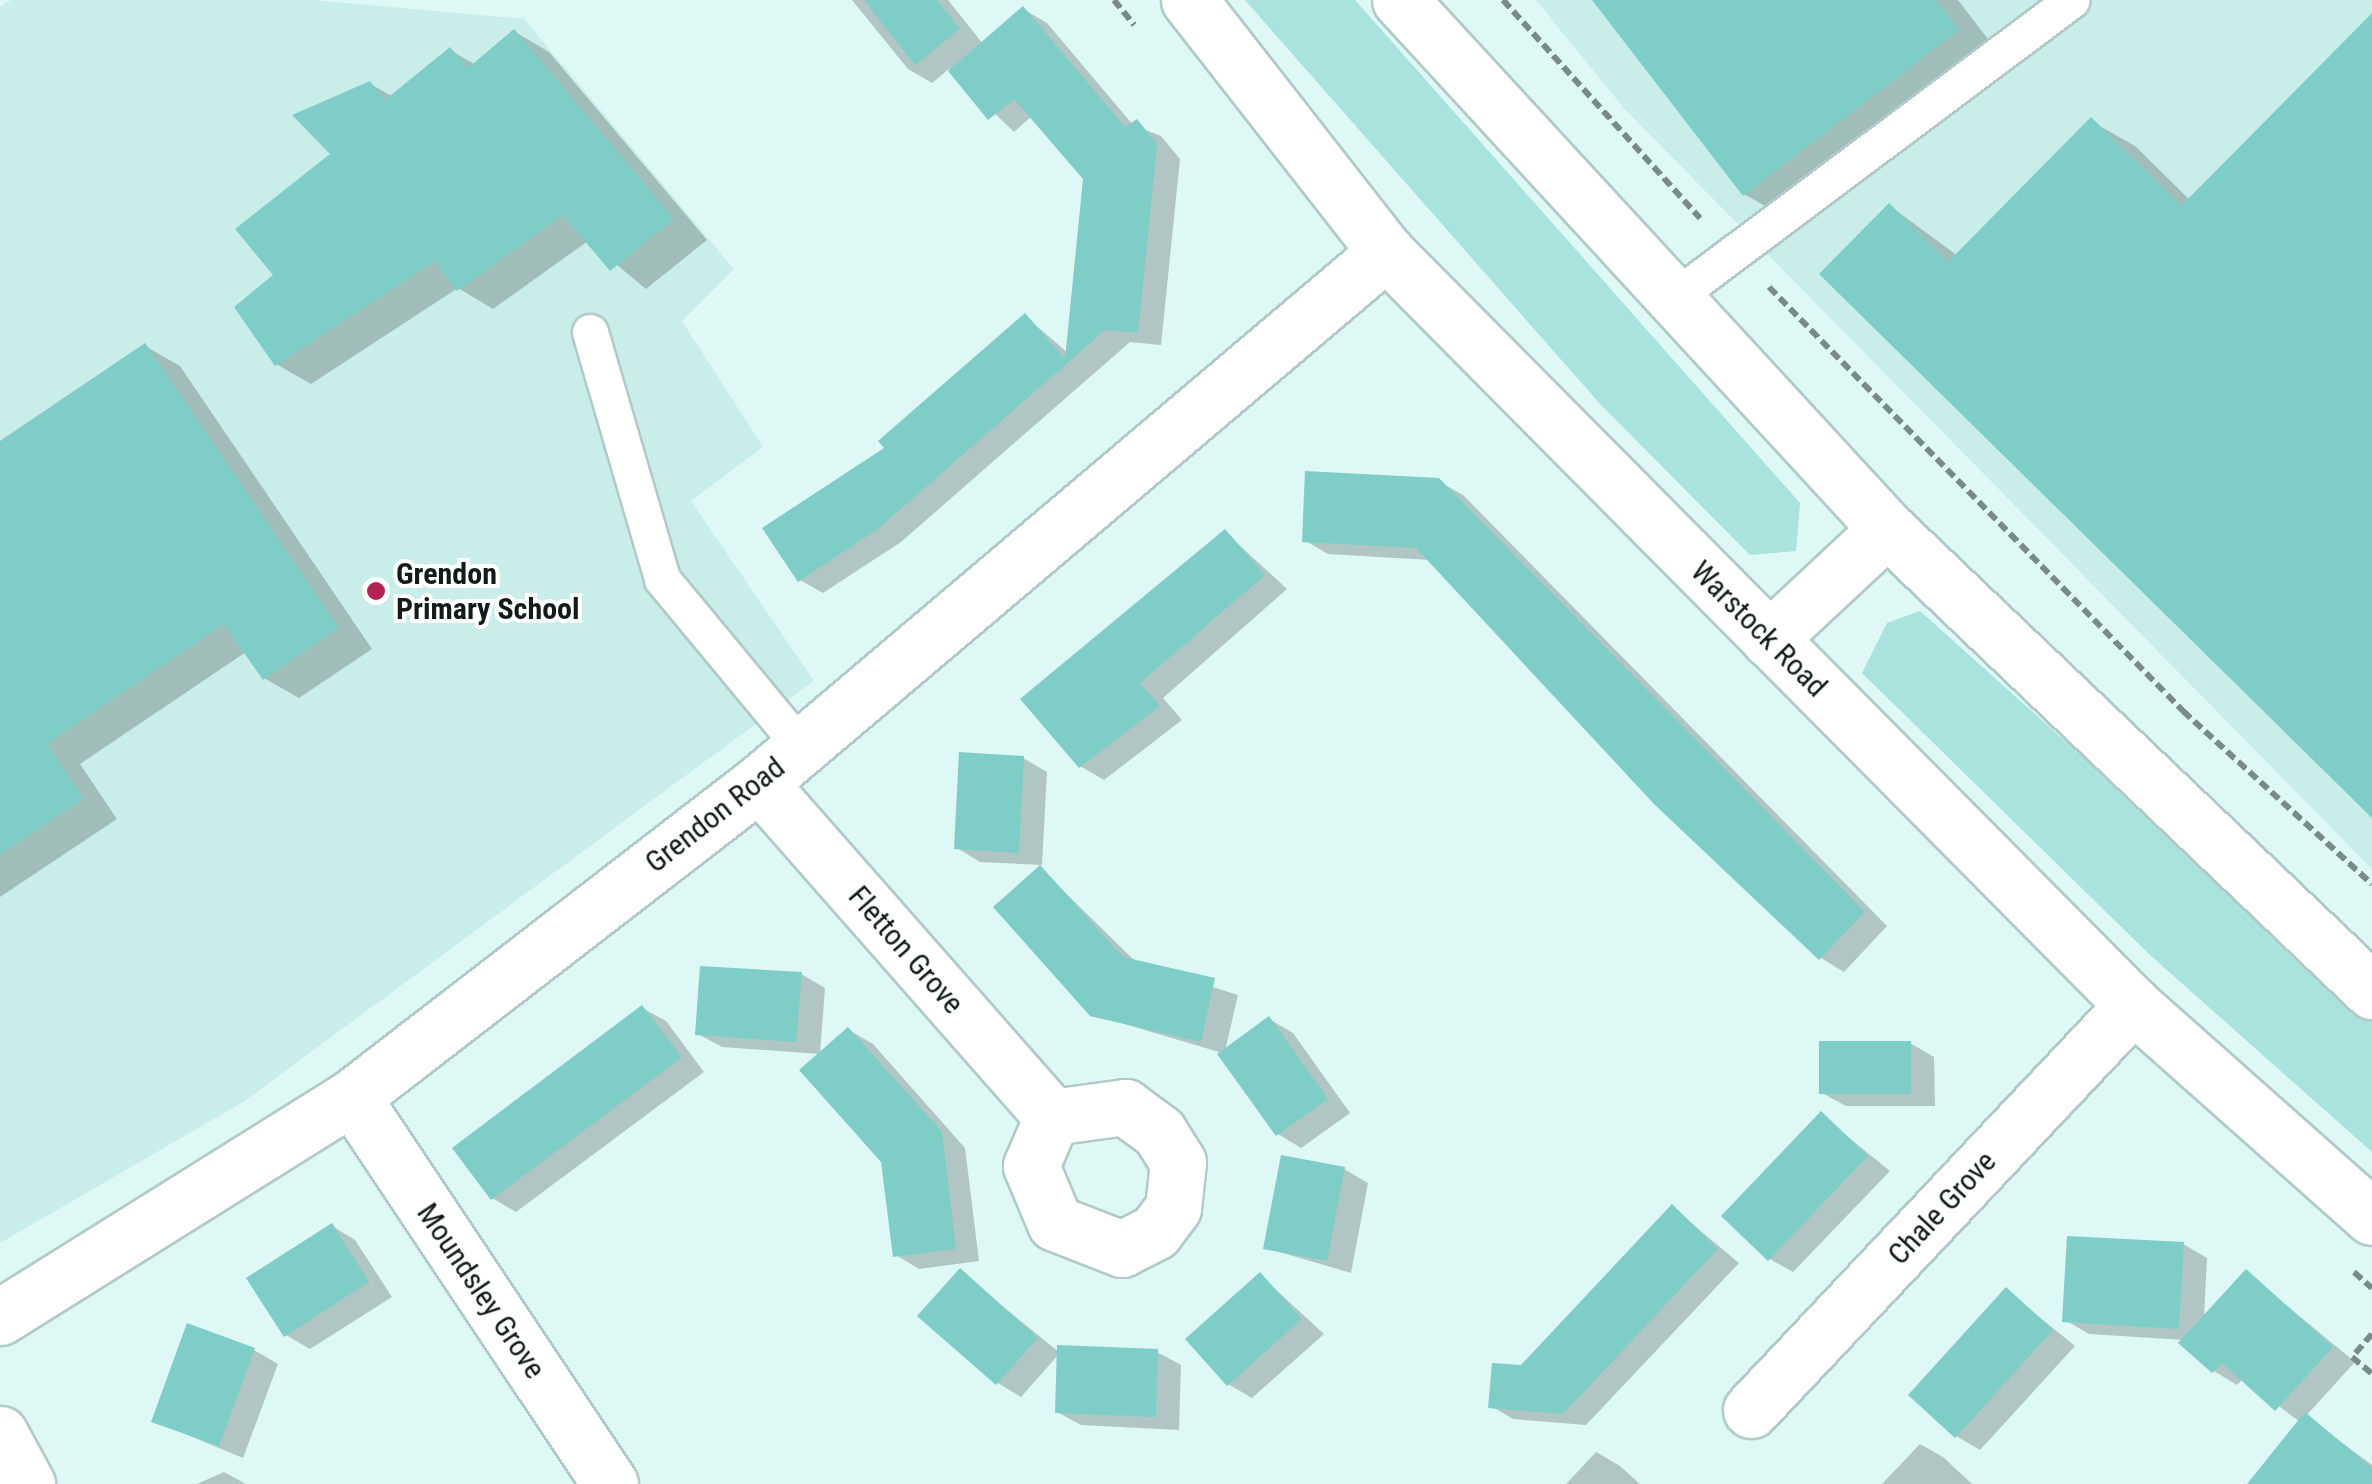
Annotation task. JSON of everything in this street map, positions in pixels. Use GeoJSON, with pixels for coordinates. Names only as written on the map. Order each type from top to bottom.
{"type":"FeatureCollection","features":[{"type":"Feature","properties":{"kind":"street","name":"Warstock Road"},"geometry":{"type":"LineString","coordinates":[[1189,0],[1386,252],[2133,1005],[2372,1216]]}},
{"type":"Feature","properties":{"kind":"street"},"geometry":{"type":"LineString","coordinates":[[1400,0],[1887,529],[2372,991]]}},
{"type":"Feature","properties":{"kind":"street","name":"Grendon Road"},"geometry":{"type":"LineString","coordinates":[[0,1317],[352,1097],[759,783],[1386,252]]}},
{"type":"Feature","properties":{"kind":"street"},"geometry":{"type":"LineString","coordinates":[[1769,639],[1887,529]]}},
{"type":"Feature","properties":{"kind":"street","name":"Fletton Grove"},"geometry":{"type":"LineString","coordinates":[[759,783],[1052,1118]]}},
{"type":"Feature","properties":{"kind":"street","name":"Chale Grove"},"geometry":{"type":"LineString","coordinates":[[1751,1410],[2133,1005]]}},
{"type":"Feature","properties":{"kind":"street","name":"Moundsley Grove"},"geometry":{"type":"LineString","coordinates":[[352,1097],[610,1484]]}},
{"type":"Feature","properties":{"kind":"street"},"geometry":{"type":"LineString","coordinates":[[0,1434],[27,1484]]}},
{"type":"Feature","properties":{"kind":"lane"},"geometry":{"type":"LineString","coordinates":[[1672,299],[2072,0]]}},
{"type":"Feature","properties":{"kind":"lane"},"geometry":{"type":"LineString","coordinates":[[590,332],[662,579],[801,747]]}},
{"type":"Feature","properties":{"kind":"path"},"geometry":{"type":"LineString","coordinates":[[1503,0],[1711,228]]}},
{"type":"Feature","properties":{"kind":"path"},"geometry":{"type":"LineString","coordinates":[[1753,271],[2183,710],[2372,884]]}},
{"type":"Feature","properties":{"kind":"path"},"geometry":{"type":"LineString","coordinates":[[2372,1334],[2352,1357],[2372,1374]]}},
{"type":"Feature","properties":{"kind":"shaded area","name":"Grendon Primary School"},"geometry":{"type":"Polygon","coordinates":[[[11,0],[313,0],[524,19],[734,269],[682,321],[763,447],[691,501],[814,681],[243,1102],[0,1243],[0,7],[11,0]]]}},
{"type":"Feature","properties":{"kind":"shaded area"},"geometry":{"type":"Polygon","coordinates":[[[1245,0],[1355,0],[1800,503],[1796,551],[1750,555],[1601,405],[1245,0]]]}},
{"type":"Feature","properties":{"kind":"shaded area"},"geometry":{"type":"Polygon","coordinates":[[[1536,0],[2372,0],[2372,869],[1622,106],[1536,0]]]}},
{"type":"Feature","properties":{"kind":"shaded area"},"geometry":{"type":"Polygon","coordinates":[[[1920,611],[2372,1016],[2372,1152],[2150,955],[1862,673],[1887,623],[1920,611]]]}},
{"type":"Feature","properties":{"kind":"building"},"geometry":{"type":"Polygon","coordinates":[[[864,0],[937,0],[960,29],[915,65],[864,0]]]}},
{"type":"Feature","properties":{"kind":"building"},"geometry":{"type":"Polygon","coordinates":[[[1592,0],[1936,0],[1959,30],[1743,196],[1592,0]]]}},
{"type":"Feature","properties":{"kind":"building"},"geometry":{"type":"Polygon","coordinates":[[[1023,6],[1125,127],[1137,119],[1157,144],[1138,333],[1105,330],[878,529],[798,582],[762,528],[884,448],[878,441],[1025,313],[1065,359],[1083,179],[1014,99],[988,120],[948,71],[1023,6]]]}},
{"type":"Feature","properties":{"kind":"building"},"geometry":{"type":"Polygon","coordinates":[[[2372,13],[2372,818],[1819,274],[1889,203],[1948,262],[2091,117],[2181,206],[2372,13]]]}},
{"type":"Feature","properties":{"kind":"building"},"geometry":{"type":"Polygon","coordinates":[[[514,29],[674,219],[610,271],[563,215],[457,291],[435,261],[275,366],[234,307],[273,275],[235,229],[330,154],[292,115],[370,81],[385,100],[450,47],[468,68],[514,29]]]}},
{"type":"Feature","properties":{"kind":"building"},"geometry":{"type":"Polygon","coordinates":[[[145,343],[339,628],[263,680],[224,624],[47,744],[84,798],[0,855],[0,441],[145,343]]]}},
{"type":"Feature","properties":{"kind":"building"},"geometry":{"type":"Polygon","coordinates":[[[1305,471],[1439,478],[1865,912],[1819,960],[1654,804],[1416,548],[1302,542],[1305,471]]]}},
{"type":"Feature","properties":{"kind":"building"},"geometry":{"type":"Polygon","coordinates":[[[1225,529],[1265,575],[1140,683],[1160,706],[1079,768],[1020,699],[1225,529]]]}},
{"type":"Feature","properties":{"kind":"building"},"geometry":{"type":"Polygon","coordinates":[[[959,752],[1024,756],[1019,853],[954,849],[959,752]]]}},
{"type":"Feature","properties":{"kind":"building"},"geometry":{"type":"Polygon","coordinates":[[[1040,865],[1123,957],[1215,978],[1201,1042],[1090,1016],[993,907],[1040,865]]]}},
{"type":"Feature","properties":{"kind":"building"},"geometry":{"type":"Polygon","coordinates":[[[700,966],[802,972],[796,1042],[695,1035],[700,966]]]}},
{"type":"Feature","properties":{"kind":"building"},"geometry":{"type":"Polygon","coordinates":[[[642,1005],[682,1057],[491,1200],[452,1148],[642,1005]]]}},
{"type":"Feature","properties":{"kind":"building"},"geometry":{"type":"Polygon","coordinates":[[[1269,1016],[1328,1099],[1276,1136],[1217,1054],[1269,1016]]]}},
{"type":"Feature","properties":{"kind":"building"},"geometry":{"type":"Polygon","coordinates":[[[848,1027],[942,1132],[956,1249],[893,1257],[881,1162],[799,1070],[848,1027]]]}},
{"type":"Feature","properties":{"kind":"building"},"geometry":{"type":"Polygon","coordinates":[[[1819,1041],[1911,1041],[1911,1094],[1819,1094],[1819,1041]]]}},
{"type":"Feature","properties":{"kind":"building"},"geometry":{"type":"Polygon","coordinates":[[[1821,1111],[1868,1156],[1768,1261],[1721,1216],[1821,1111]]]}},
{"type":"Feature","properties":{"kind":"building"},"geometry":{"type":"Polygon","coordinates":[[[1281,1155],[1345,1167],[1327,1261],[1263,1249],[1281,1155]]]}},
{"type":"Feature","properties":{"kind":"building"},"geometry":{"type":"Polygon","coordinates":[[[1672,1204],[1718,1249],[1563,1414],[1488,1408],[1492,1363],[1521,1365],[1672,1204]]]}},
{"type":"Feature","properties":{"kind":"building"},"geometry":{"type":"Polygon","coordinates":[[[332,1223],[369,1282],[284,1337],[246,1278],[332,1223]]]}},
{"type":"Feature","properties":{"kind":"building"},"geometry":{"type":"Polygon","coordinates":[[[2067,1236],[2184,1242],[2179,1329],[2062,1322],[2067,1236]]]}},
{"type":"Feature","properties":{"kind":"building"},"geometry":{"type":"Polygon","coordinates":[[[960,1268],[1038,1338],[996,1385],[917,1316],[960,1268]]]}},
{"type":"Feature","properties":{"kind":"building"},"geometry":{"type":"Polygon","coordinates":[[[2246,1269],[2333,1347],[2275,1411],[2222,1363],[2212,1373],[2178,1343],[2246,1269]]]}},
{"type":"Feature","properties":{"kind":"building"},"geometry":{"type":"Polygon","coordinates":[[[1260,1272],[1302,1319],[1227,1386],[1185,1339],[1260,1272]]]}},
{"type":"Feature","properties":{"kind":"building"},"geometry":{"type":"Polygon","coordinates":[[[2006,1287],[2053,1330],[1955,1438],[1908,1395],[2006,1287]]]}},
{"type":"Feature","properties":{"kind":"building"},"geometry":{"type":"Polygon","coordinates":[[[187,1323],[255,1348],[219,1446],[151,1422],[187,1323]]]}},
{"type":"Feature","properties":{"kind":"building"},"geometry":{"type":"Polygon","coordinates":[[[1057,1345],[1158,1349],[1156,1417],[1055,1413],[1057,1345]]]}},
{"type":"Feature","properties":{"kind":"building"},"geometry":{"type":"Polygon","coordinates":[[[2305,1412],[2372,1468],[2372,1484],[2247,1484],[2305,1412]]]}},
{"type":"Feature","properties":{"kind":"place","name":"Grendon Primary School"},"geometry":{"type":"Point","coordinates":[376,591]}}]}
